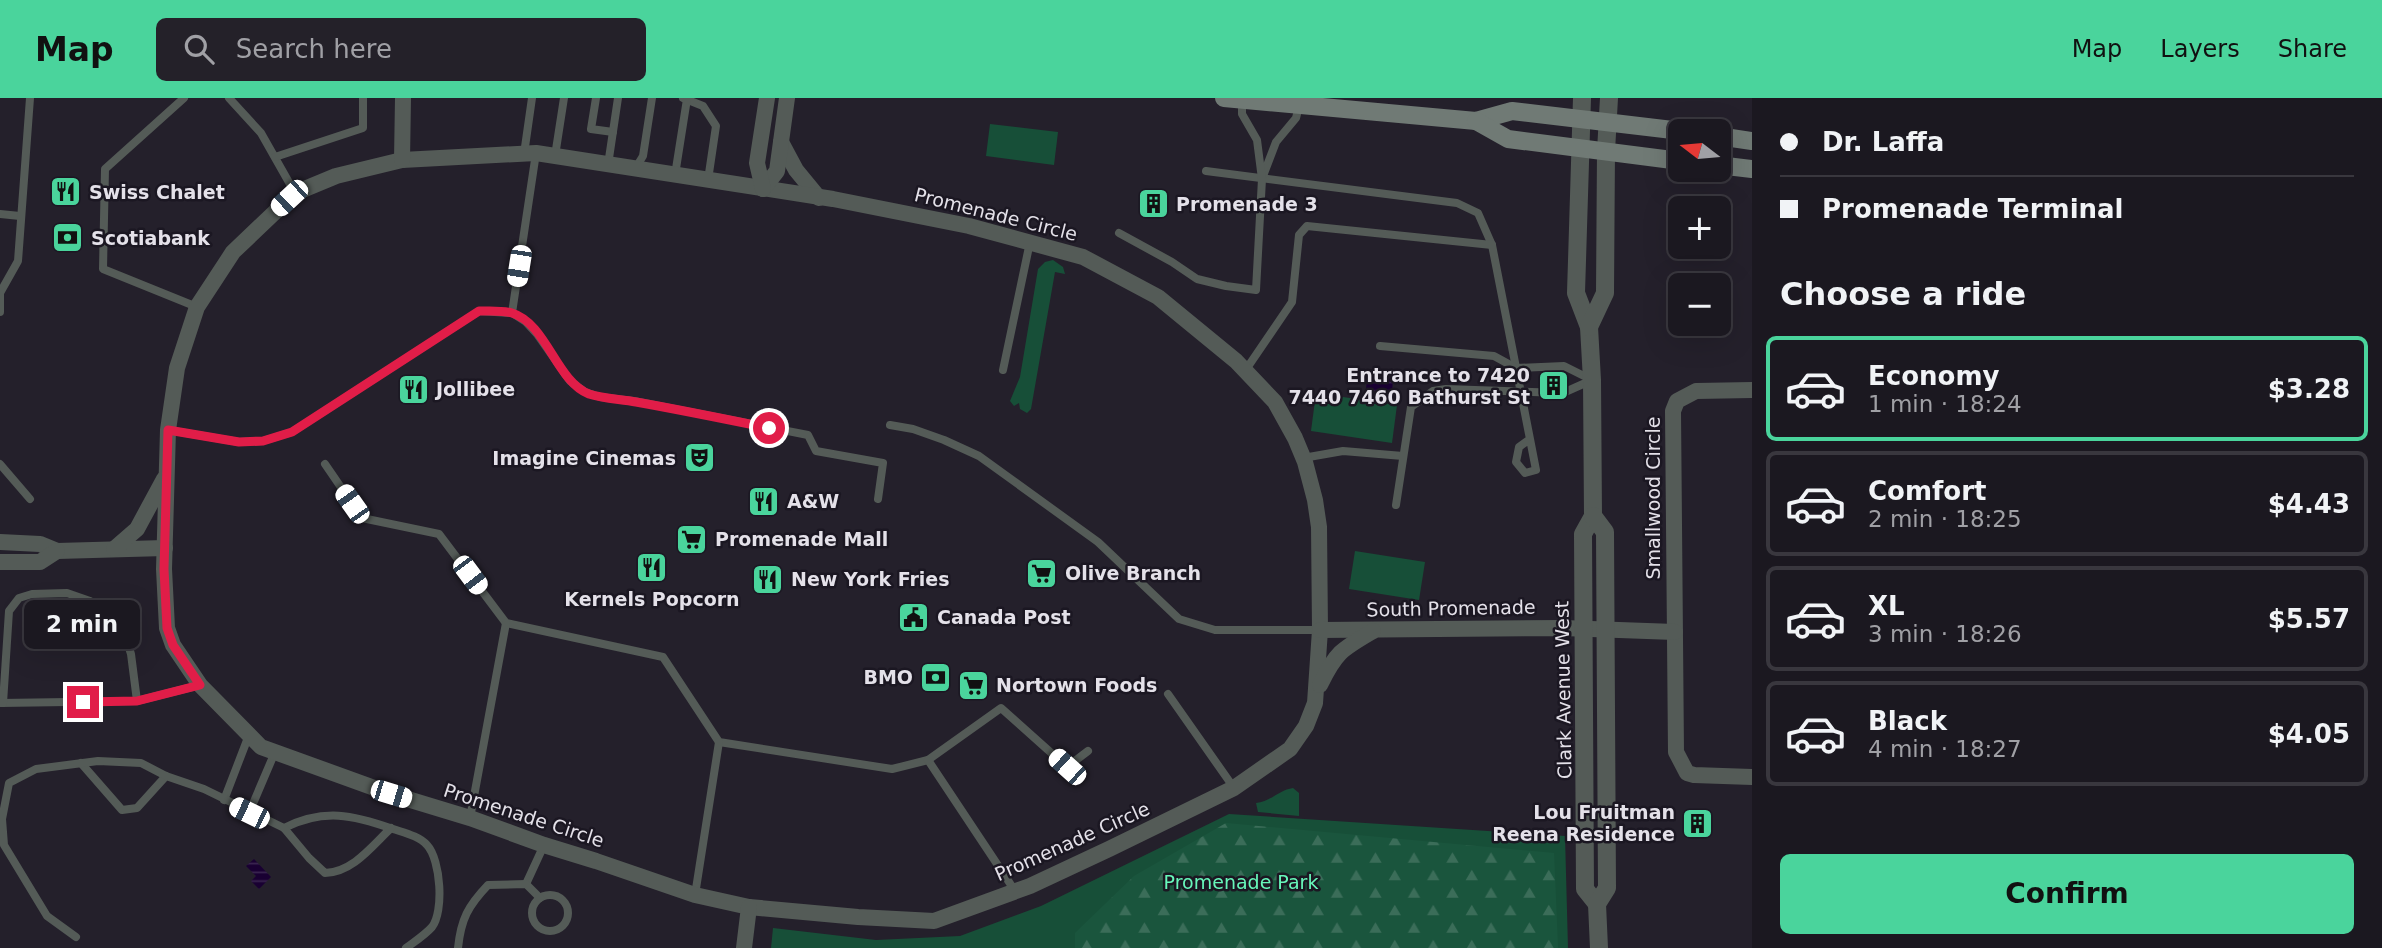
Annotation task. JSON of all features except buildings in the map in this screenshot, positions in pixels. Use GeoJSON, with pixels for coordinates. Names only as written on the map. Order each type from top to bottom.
{"type":"FeatureCollection","features":[{"type":"Feature","properties":{"kind":"main road"},"geometry":{"type":"LineString","coordinates":[[1224,98],[1476,121],[1513,111],[1668,129]]}},
{"type":"Feature","properties":{"kind":"main road"},"geometry":{"type":"LineString","coordinates":[[1476,121],[1507,139],[1668,159]]}},
{"type":"Feature","properties":{"kind":"main road"},"geometry":{"type":"LineString","coordinates":[[1731,138],[1752,141]]}},
{"type":"Feature","properties":{"kind":"main road"},"geometry":{"type":"LineString","coordinates":[[1731,167],[1752,169]]}},
{"type":"Feature","properties":{"kind":"street"},"geometry":{"type":"LineString","coordinates":[[402,160],[403,98]]}},
{"type":"Feature","properties":{"kind":"street"},"geometry":{"type":"LineString","coordinates":[[763,189],[757,163],[767,98]]}},
{"type":"Feature","properties":{"kind":"street"},"geometry":{"type":"LineString","coordinates":[[763,189],[777,171],[788,98]]}},
{"type":"Feature","properties":{"kind":"street","name":"Clark Avenue West"},"geometry":{"type":"LineString","coordinates":[[1582,98],[1576,293],[1589,327],[1593,516],[1583,534],[1585,889],[1597,904]]}},
{"type":"Feature","properties":{"kind":"street","name":"Clark Avenue West"},"geometry":{"type":"LineString","coordinates":[[1589,327],[1605,293],[1609,98]]}},
{"type":"Feature","properties":{"kind":"street"},"geometry":{"type":"LineString","coordinates":[[781,142],[796,170],[819,198]]}},
{"type":"Feature","properties":{"kind":"street","name":"Promenade Circle"},"geometry":{"type":"LineString","coordinates":[[530,153],[675,174],[970,226],[1083,257],[1158,297],[1245,371],[1275,402],[1295,438],[1315,500],[1319,527],[1320,630],[1316,694],[1306,726],[1290,749],[1234,788],[1030,886],[934,921],[749,907],[695,895],[471,818],[391,794],[261,747],[200,685],[173,645],[167,628],[165,548],[168,430],[177,368],[197,307],[233,252],[295,193],[336,176],[402,160],[530,153]]}},
{"type":"Feature","properties":{"kind":"street","name":"Smallwood Circle"},"geometry":{"type":"LineString","coordinates":[[1752,390],[1696,391],[1681,397],[1674,406],[1676,752],[1687,773],[1752,777]]}},
{"type":"Feature","properties":{"kind":"street"},"geometry":{"type":"LineString","coordinates":[[114,549],[137,529],[166,476]]}},
{"type":"Feature","properties":{"kind":"street","name":"Clark Avenue West"},"geometry":{"type":"LineString","coordinates":[[1593,516],[1605,532],[1607,888],[1597,904],[1599,948]]}},
{"type":"Feature","properties":{"kind":"street"},"geometry":{"type":"LineString","coordinates":[[0,542],[40,544],[57,551],[165,548]]}},
{"type":"Feature","properties":{"kind":"street"},"geometry":{"type":"LineString","coordinates":[[0,562],[40,562],[57,551]]}},
{"type":"Feature","properties":{"kind":"street"},"geometry":{"type":"LineString","coordinates":[[1604,629],[1675,632]]}},
{"type":"Feature","properties":{"kind":"street","name":"South Promenade"},"geometry":{"type":"LineString","coordinates":[[1320,630],[1604,629]]}},
{"type":"Feature","properties":{"kind":"street","name":"Promenade Circle"},"geometry":{"type":"LineString","coordinates":[[1316,694],[1333,659],[1349,645],[1374,630]]}},
{"type":"Feature","properties":{"kind":"street"},"geometry":{"type":"LineString","coordinates":[[744,948],[749,907]]}},
{"type":"Feature","properties":{"kind":"lane"},"geometry":{"type":"LineString","coordinates":[[0,312],[1,293],[18,261],[30,98]]}},
{"type":"Feature","properties":{"kind":"lane"},"geometry":{"type":"LineString","coordinates":[[184,98],[105,169],[103,269],[197,307]]}},
{"type":"Feature","properties":{"kind":"lane"},"geometry":{"type":"LineString","coordinates":[[229,98],[261,133],[295,193]]}},
{"type":"Feature","properties":{"kind":"lane"},"geometry":{"type":"LineString","coordinates":[[275,157],[363,128],[363,98]]}},
{"type":"Feature","properties":{"kind":"lane"},"geometry":{"type":"LineString","coordinates":[[512,313],[530,153],[531,98]]}},
{"type":"Feature","properties":{"kind":"lane"},"geometry":{"type":"LineString","coordinates":[[555,156],[564,98]]}},
{"type":"Feature","properties":{"kind":"lane"},"geometry":{"type":"LineString","coordinates":[[596,98],[591,129],[613,132]]}},
{"type":"Feature","properties":{"kind":"lane"},"geometry":{"type":"LineString","coordinates":[[608,164],[618,98]]}},
{"type":"Feature","properties":{"kind":"lane"},"geometry":{"type":"LineString","coordinates":[[635,169],[642,156],[652,98]]}},
{"type":"Feature","properties":{"kind":"lane"},"geometry":{"type":"LineString","coordinates":[[675,174],[685,98],[703,106],[716,126],[708,180]]}},
{"type":"Feature","properties":{"kind":"lane"},"geometry":{"type":"LineString","coordinates":[[1119,233],[1197,279],[1256,290],[1262,179],[1257,140],[1242,114],[1242,100]]}},
{"type":"Feature","properties":{"kind":"lane"},"geometry":{"type":"LineString","coordinates":[[1262,179],[1276,142],[1296,118],[1299,106]]}},
{"type":"Feature","properties":{"kind":"lane"},"geometry":{"type":"LineString","coordinates":[[1206,171],[1457,203],[1478,213],[1492,245],[1530,439]]}},
{"type":"Feature","properties":{"kind":"lane"},"geometry":{"type":"LineString","coordinates":[[0,215],[20,216]]}},
{"type":"Feature","properties":{"kind":"lane"},"geometry":{"type":"LineString","coordinates":[[1245,371],[1292,302],[1299,235],[1307,226],[1492,245]]}},
{"type":"Feature","properties":{"kind":"lane"},"geometry":{"type":"LineString","coordinates":[[1003,370],[1030,242]]}},
{"type":"Feature","properties":{"kind":"lane"},"geometry":{"type":"LineString","coordinates":[[168,430],[239,442],[263,441],[292,432],[479,311],[512,313],[537,334],[570,381],[585,393],[807,435],[816,451],[883,463],[878,499]]}},
{"type":"Feature","properties":{"kind":"lane"},"geometry":{"type":"LineString","coordinates":[[1380,346],[1494,356],[1516,368],[1564,366],[1592,380]]}},
{"type":"Feature","properties":{"kind":"lane"},"geometry":{"type":"LineString","coordinates":[[1396,505],[1411,407],[1433,391],[1446,389],[1563,393],[1592,380]]}},
{"type":"Feature","properties":{"kind":"lane"},"geometry":{"type":"LineString","coordinates":[[890,425],[913,429],[978,456],[1098,542],[1180,619],[1215,630],[1320,630]]}},
{"type":"Feature","properties":{"kind":"lane"},"geometry":{"type":"LineString","coordinates":[[1303,458],[1343,451],[1403,457]]}},
{"type":"Feature","properties":{"kind":"lane"},"geometry":{"type":"LineString","coordinates":[[0,464],[30,499]]}},
{"type":"Feature","properties":{"kind":"lane"},"geometry":{"type":"LineString","coordinates":[[326,464],[362,518],[439,534],[506,623],[663,657],[719,742],[695,895]]}},
{"type":"Feature","properties":{"kind":"lane"},"geometry":{"type":"LineString","coordinates":[[137,701],[131,654],[123,630],[90,601],[67,593],[32,594],[19,598],[9,611],[1,703],[137,701],[200,685]]}},
{"type":"Feature","properties":{"kind":"lane"},"geometry":{"type":"LineString","coordinates":[[471,818],[506,623]]}},
{"type":"Feature","properties":{"kind":"lane"},"geometry":{"type":"LineString","coordinates":[[1168,694],[1234,788]]}},
{"type":"Feature","properties":{"kind":"lane"},"geometry":{"type":"LineString","coordinates":[[719,742],[892,769],[928,760],[1001,708],[1067,767],[1088,751]]}},
{"type":"Feature","properties":{"kind":"lane"},"geometry":{"type":"LineString","coordinates":[[224,800],[249,735]]}},
{"type":"Feature","properties":{"kind":"lane"},"geometry":{"type":"LineString","coordinates":[[249,813],[275,752]]}},
{"type":"Feature","properties":{"kind":"lane"},"geometry":{"type":"LineString","coordinates":[[928,760],[1015,891]]}},
{"type":"Feature","properties":{"kind":"lane"},"geometry":{"type":"LineString","coordinates":[[76,937],[47,916],[4,845],[2,819],[9,783],[36,769],[97,761],[141,763],[166,776],[204,789],[284,828],[325,873],[348,867],[391,828]]}},
{"type":"Feature","properties":{"kind":"lane"},"geometry":{"type":"LineString","coordinates":[[81,763],[122,810],[137,808],[166,776]]}},
{"type":"Feature","properties":{"kind":"lane"},"geometry":{"type":"LineString","coordinates":[[284,828],[303,819],[327,816],[358,817],[422,840],[434,854],[439,873],[438,903],[433,926],[406,948]]}},
{"type":"Feature","properties":{"kind":"lane"},"geometry":{"type":"LineString","coordinates":[[526,884],[544,845]]}},
{"type":"Feature","properties":{"kind":"lane"},"geometry":{"type":"LineString","coordinates":[[457,948],[460,927],[471,902],[488,886],[526,884],[540,898]]}},
{"type":"Feature","properties":{"kind":"lane"},"geometry":{"type":"LineString","coordinates":[[557,896],[566,904],[568,916],[562,926],[545,930],[536,924],[533,913],[540,898],[557,896]]}},
{"type":"Feature","properties":{"kind":"green space"},"geometry":{"type":"Polygon","coordinates":[[[990,124],[1058,132],[1054,165],[986,156],[990,124]]]}},
{"type":"Feature","properties":{"kind":"green space"},"geometry":{"type":"Polygon","coordinates":[[[1053,260],[1063,267],[1065,274],[1055,272],[1031,409],[1027,413],[1020,409],[1019,403],[1014,406],[1010,401],[1020,377],[1038,269],[1045,262],[1053,260]]]}},
{"type":"Feature","properties":{"kind":"green space"},"geometry":{"type":"Polygon","coordinates":[[[1316,393],[1397,405],[1392,443],[1311,431],[1316,393]]]}},
{"type":"Feature","properties":{"kind":"green space"},"geometry":{"type":"Polygon","coordinates":[[[1355,551],[1425,562],[1419,600],[1349,589],[1355,551]]]}},
{"type":"Feature","properties":{"kind":"green space"},"geometry":{"type":"Polygon","coordinates":[[[1293,788],[1299,793],[1299,816],[1258,812],[1256,803],[1293,788]]]}},
{"type":"Feature","properties":{"kind":"green space","name":"Promenade Park"},"geometry":{"type":"Polygon","coordinates":[[[1229,814],[1565,836],[1568,948],[771,948],[773,928],[876,940],[960,936],[1041,906],[1229,814]]]}},
{"type":"Feature","properties":{"kind":"green space","name":"Promenade Park"},"geometry":{"type":"Polygon","coordinates":[[[1226,823],[1554,853],[1558,948],[1075,948],[1075,933],[1134,876],[1226,823]]]}},
{"type":"Feature","properties":{"kind":"shaded area"},"geometry":{"type":"Polygon","coordinates":[[[1367,377],[1393,379],[1392,393],[1366,390],[1367,377]]]}},
{"type":"Feature","properties":{"kind":"shaded area"},"geometry":{"type":"Polygon","coordinates":[[[254,859],[271,877],[259,889],[251,881],[256,876],[246,866],[254,859]]]}},
{"type":"Feature","properties":{"kind":"place","name":"Swiss Chalet"},"geometry":{"type":"Point","coordinates":[66,192]}},
{"type":"Feature","properties":{"kind":"place","name":"Promenade 3"},"geometry":{"type":"Point","coordinates":[1153,204]}},
{"type":"Feature","properties":{"kind":"place","name":"Scotiabank"},"geometry":{"type":"Point","coordinates":[68,238]}},
{"type":"Feature","properties":{"kind":"place","name":"Entrance to 7420 7440 7460 Bathurst St"},"geometry":{"type":"Point","coordinates":[1553,386]}},
{"type":"Feature","properties":{"kind":"place","name":"Jollibee"},"geometry":{"type":"Point","coordinates":[413,389]}},
{"type":"Feature","properties":{"kind":"place","name":"Imagine Cinemas"},"geometry":{"type":"Point","coordinates":[699,458]}},
{"type":"Feature","properties":{"kind":"place","name":"A&W"},"geometry":{"type":"Point","coordinates":[764,501]}},
{"type":"Feature","properties":{"kind":"place","name":"Promenade Mall"},"geometry":{"type":"Point","coordinates":[692,539]}},
{"type":"Feature","properties":{"kind":"place","name":"Kernels Popcorn"},"geometry":{"type":"Point","coordinates":[652,568]}},
{"type":"Feature","properties":{"kind":"place","name":"Olive Branch"},"geometry":{"type":"Point","coordinates":[1042,573]}},
{"type":"Feature","properties":{"kind":"place","name":"New York Fries"},"geometry":{"type":"Point","coordinates":[768,579]}},
{"type":"Feature","properties":{"kind":"place","name":"Canada Post"},"geometry":{"type":"Point","coordinates":[914,617]}},
{"type":"Feature","properties":{"kind":"place","name":"BMO"},"geometry":{"type":"Point","coordinates":[936,677]}},
{"type":"Feature","properties":{"kind":"place","name":"Nortown Foods"},"geometry":{"type":"Point","coordinates":[973,685]}},
{"type":"Feature","properties":{"kind":"place","name":"Lou Fruitman Reena Residence"},"geometry":{"type":"Point","coordinates":[1698,823]}},
{"type":"Feature","properties":{"kind":"route"},"geometry":{"type":"LineString","coordinates":[[83,702],[137,701],[200,685],[173,645],[167,628],[164,569],[168,430],[239,442],[263,441],[292,432],[479,311],[512,313],[526,322],[570,381],[585,393],[769,428]]}}]}
